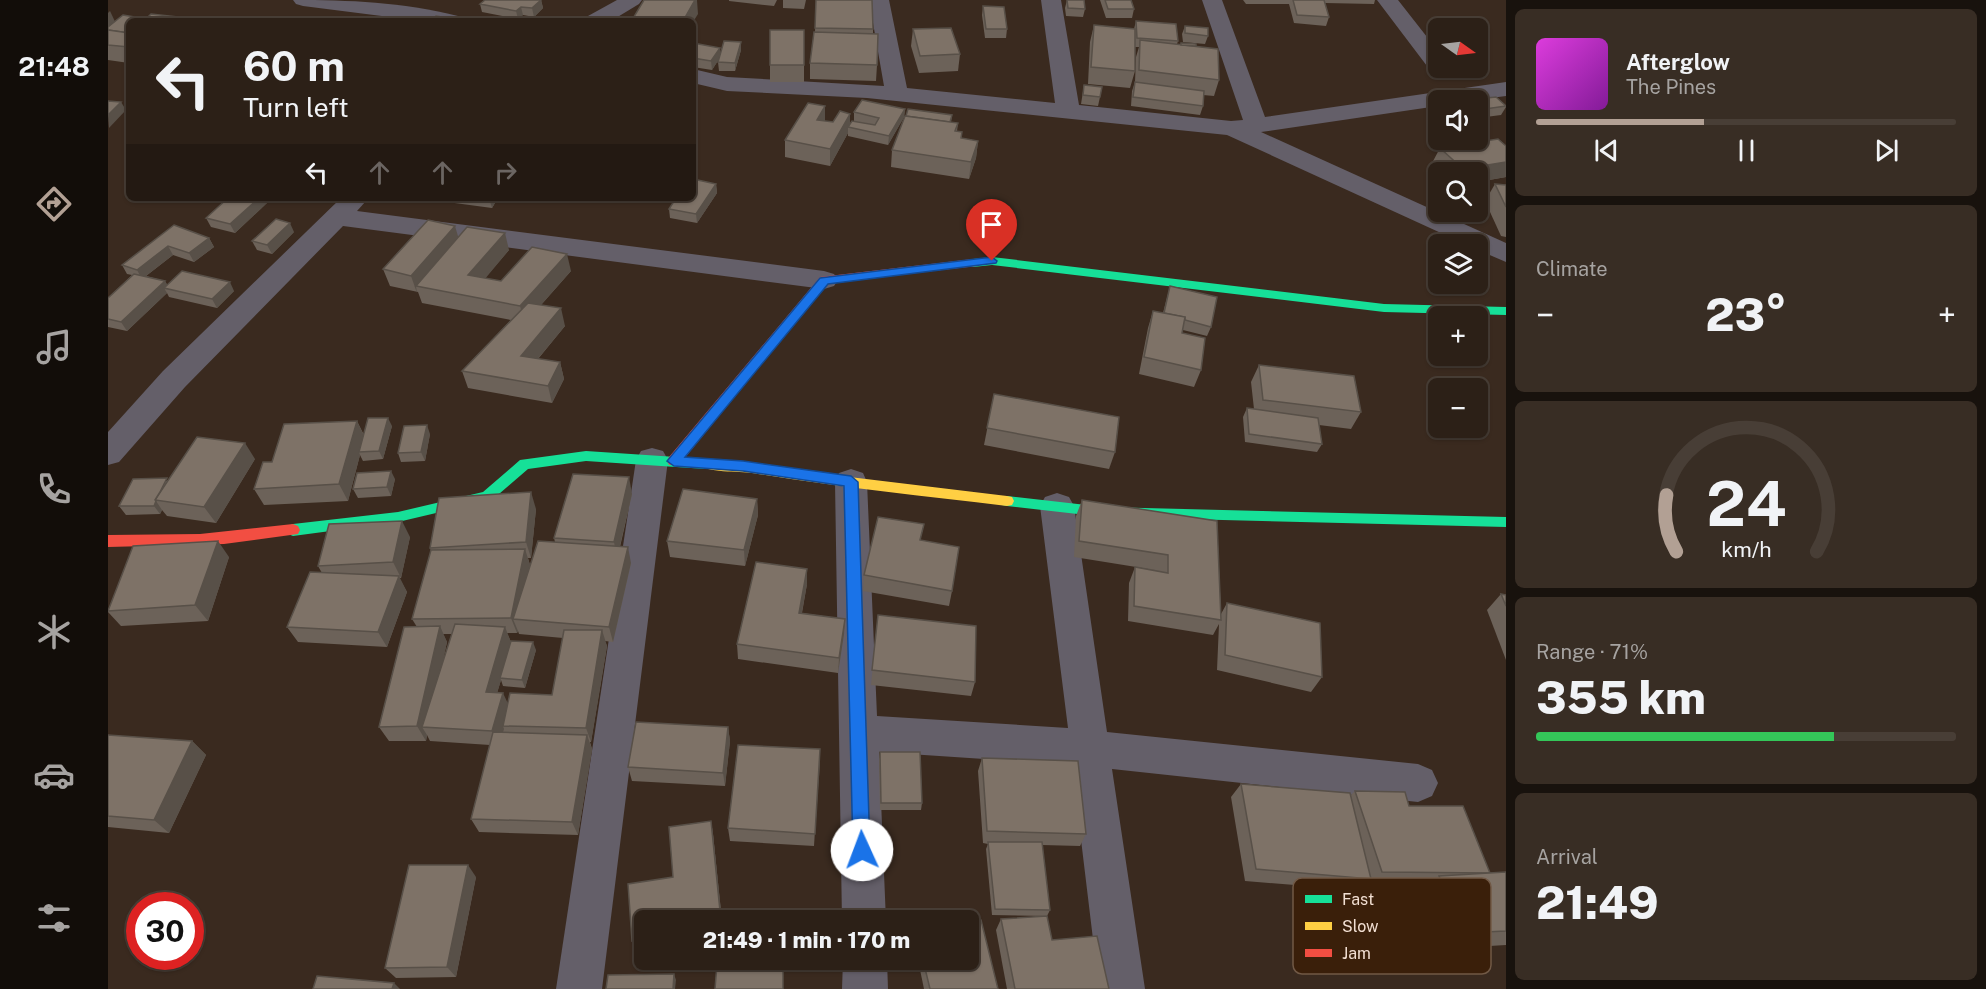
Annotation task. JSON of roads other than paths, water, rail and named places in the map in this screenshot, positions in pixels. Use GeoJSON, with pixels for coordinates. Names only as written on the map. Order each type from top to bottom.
{"type":"FeatureCollection","features":[{"type":"Feature","properties":{"kind":"street"},"geometry":{"type":"LineString","coordinates":[[303,0],[404,11],[436,18]]}},
{"type":"Feature","properties":{"kind":"street"},"geometry":{"type":"LineString","coordinates":[[601,18],[632,0]]}},
{"type":"Feature","properties":{"kind":"street"},"geometry":{"type":"LineString","coordinates":[[879,0],[897,93]]}},
{"type":"Feature","properties":{"kind":"street"},"geometry":{"type":"LineString","coordinates":[[1050,0],[1068,111]]}},
{"type":"Feature","properties":{"kind":"street"},"geometry":{"type":"LineString","coordinates":[[1212,0],[1256,124]]}},
{"type":"Feature","properties":{"kind":"street"},"geometry":{"type":"LineString","coordinates":[[1387,0],[1428,51]]}},
{"type":"Feature","properties":{"kind":"street"},"geometry":{"type":"LineString","coordinates":[[696,77],[727,84],[897,93],[1231,128],[1428,100]]}},
{"type":"Feature","properties":{"kind":"street"},"geometry":{"type":"LineString","coordinates":[[1449,78],[1458,90]]}},
{"type":"Feature","properties":{"kind":"street"},"geometry":{"type":"LineString","coordinates":[[1488,91],[1506,89]]}},
{"type":"Feature","properties":{"kind":"street"},"geometry":{"type":"LineString","coordinates":[[1231,128],[1506,253]]}},
{"type":"Feature","properties":{"kind":"street"},"geometry":{"type":"LineString","coordinates":[[108,453],[261,289],[305,244],[347,207],[824,280],[992,261],[1384,308],[1506,311]]}},
{"type":"Feature","properties":{"kind":"street"},"geometry":{"type":"LineString","coordinates":[[579,989],[663,461],[824,280]]}},
{"type":"Feature","properties":{"kind":"street"},"geometry":{"type":"LineString","coordinates":[[108,541],[171,542],[251,537],[321,525],[398,517],[487,496],[525,464],[586,456],[743,466],[851,482],[1104,512],[1506,522]]}},
{"type":"Feature","properties":{"kind":"street"},"geometry":{"type":"LineString","coordinates":[[851,482],[864,910]]}},
{"type":"Feature","properties":{"kind":"street"},"geometry":{"type":"LineString","coordinates":[[1057,506],[1122,989]]}},
{"type":"Feature","properties":{"kind":"street"},"geometry":{"type":"LineString","coordinates":[[858,733],[1090,748],[1418,783]]}},
{"type":"Feature","properties":{"kind":"street"},"geometry":{"type":"LineString","coordinates":[[865,970],[866,989]]}}]}
